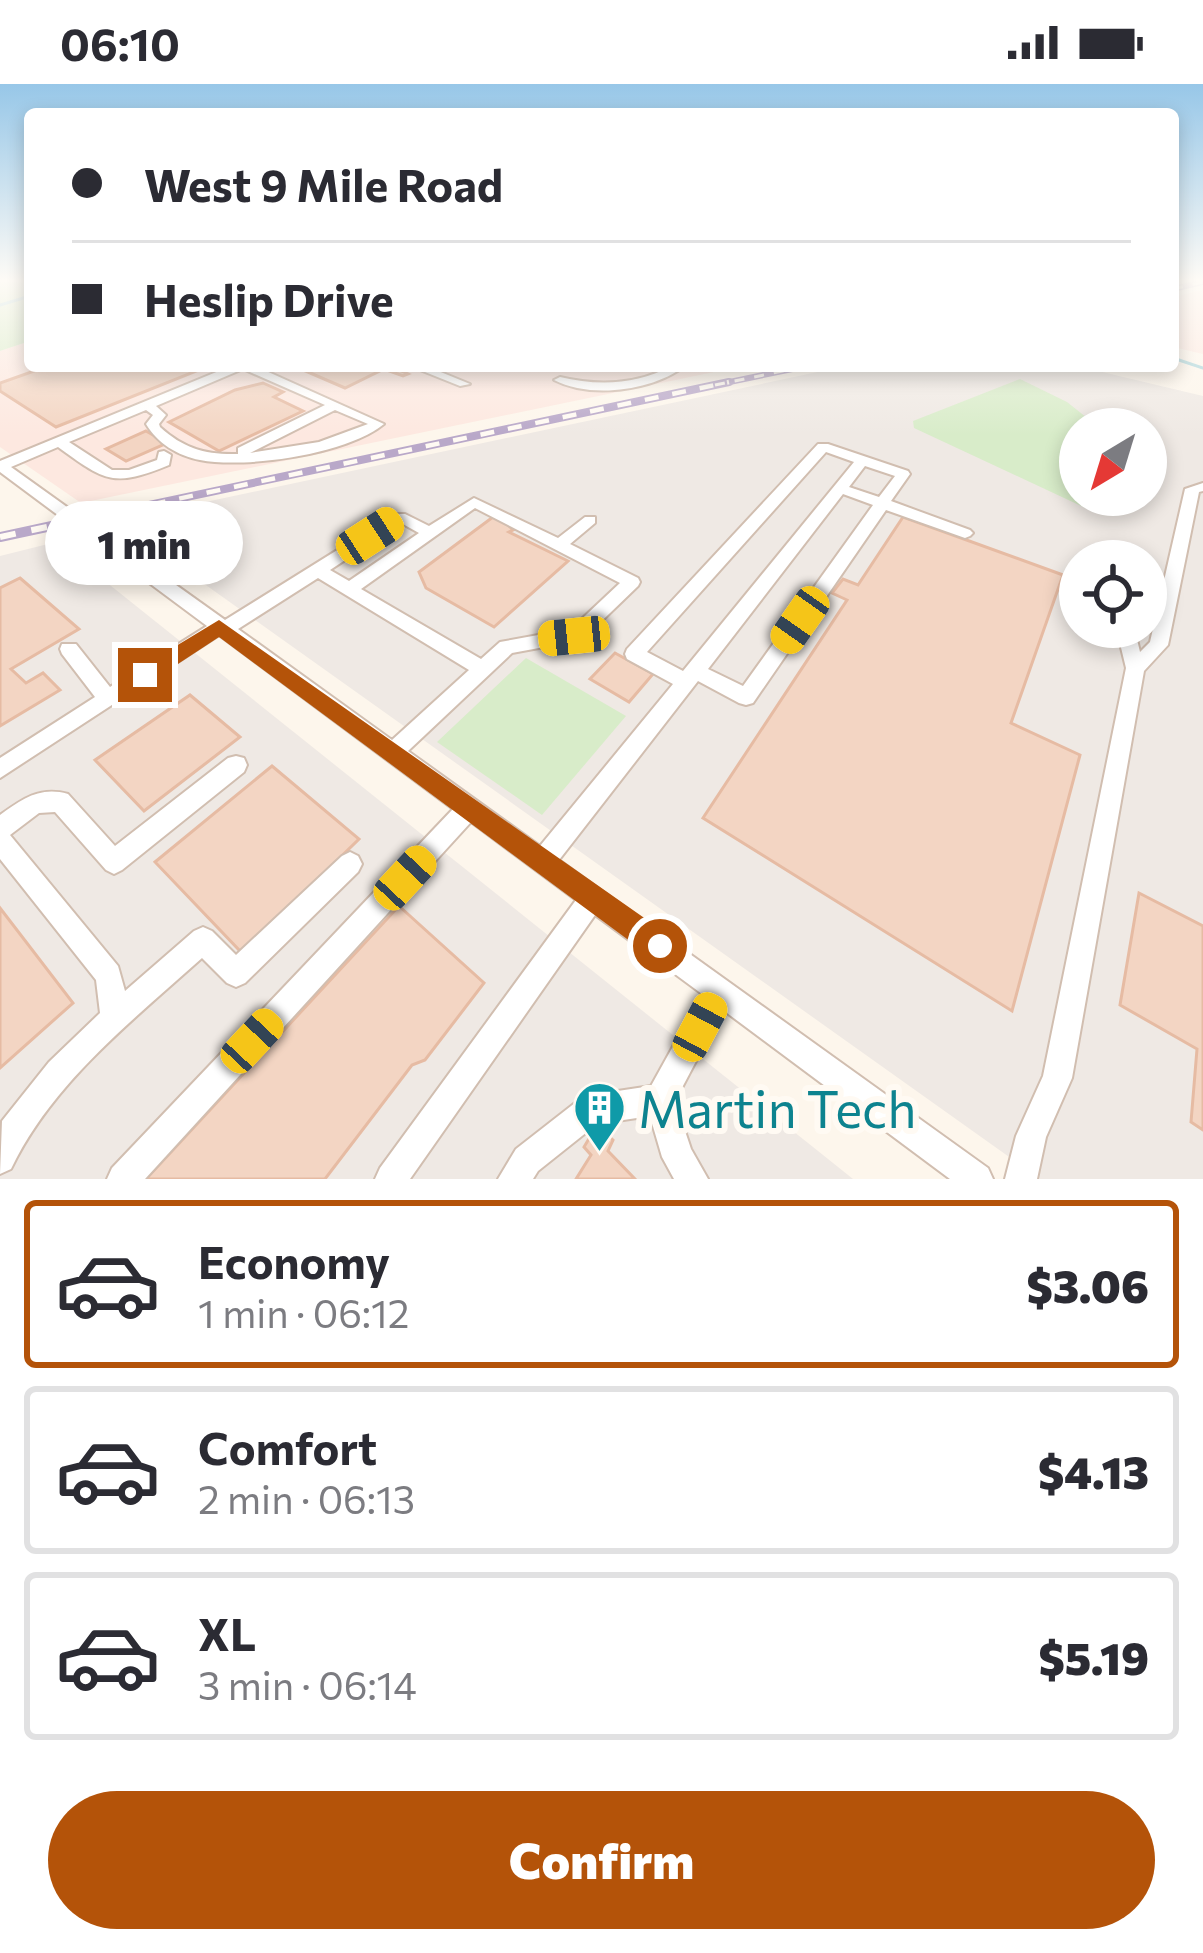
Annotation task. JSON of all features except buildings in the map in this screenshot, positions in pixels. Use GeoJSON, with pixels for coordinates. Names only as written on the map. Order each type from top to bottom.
{"type":"FeatureCollection","features":[{"type":"Feature","properties":{"kind":"street"},"geometry":{"type":"LineString","coordinates":[[1,465],[228,372]]}},
{"type":"Feature","properties":{"kind":"street"},"geometry":{"type":"LineString","coordinates":[[147,405],[160,415],[152,424],[157,434],[203,457],[329,443],[366,435],[378,424],[257,372]]}},
{"type":"Feature","properties":{"kind":"street"},"geometry":{"type":"LineString","coordinates":[[432,372],[464,384]]}},
{"type":"Feature","properties":{"kind":"street"},"geometry":{"type":"LineString","coordinates":[[560,380],[585,389],[652,372]]}},
{"type":"Feature","properties":{"kind":"street"},"geometry":{"type":"LineString","coordinates":[[233,456],[335,405]]}},
{"type":"Feature","properties":{"kind":"street"},"geometry":{"type":"LineString","coordinates":[[59,441],[110,477],[124,479],[164,462],[164,455]]}},
{"type":"Feature","properties":{"kind":"street"},"geometry":{"type":"LineString","coordinates":[[823,447],[863,460],[903,474],[746,697],[634,654],[823,447]]}},
{"type":"Feature","properties":{"kind":"street"},"geometry":{"type":"LineString","coordinates":[[543,861],[863,460]]}},
{"type":"Feature","properties":{"kind":"street"},"geometry":{"type":"LineString","coordinates":[[1,465],[977,1179]]}},
{"type":"Feature","properties":{"kind":"street"},"geometry":{"type":"LineString","coordinates":[[1135,668],[1159,645],[1192,489],[1203,487]]}},
{"type":"Feature","properties":{"kind":"street"},"geometry":{"type":"LineString","coordinates":[[840,488],[965,533]]}},
{"type":"Feature","properties":{"kind":"street"},"geometry":{"type":"LineString","coordinates":[[350,589],[474,502],[632,582],[576,635],[512,644],[392,753]]}},
{"type":"Feature","properties":{"kind":"street"},"geometry":{"type":"LineString","coordinates":[[0,769],[400,517],[430,533]]}},
{"type":"Feature","properties":{"kind":"street"},"geometry":{"type":"LineString","coordinates":[[558,546],[590,520]]}},
{"type":"Feature","properties":{"kind":"street"},"geometry":{"type":"LineString","coordinates":[[318,570],[482,669]]}},
{"type":"Feature","properties":{"kind":"street"},"geometry":{"type":"LineString","coordinates":[[1021,1179],[1031,1136],[1057,1078],[1135,668],[1130,648]]}},
{"type":"Feature","properties":{"kind":"street"},"geometry":{"type":"LineString","coordinates":[[69,649],[108,699]]}},
{"type":"Feature","properties":{"kind":"street"},"geometry":{"type":"LineString","coordinates":[[0,829],[35,803],[60,801],[114,862],[236,765]]}},
{"type":"Feature","properties":{"kind":"street"},"geometry":{"type":"LineString","coordinates":[[123,1179],[470,808]]}},
{"type":"Feature","properties":{"kind":"street"},"geometry":{"type":"LineString","coordinates":[[0,841],[110,975],[115,1018]]}},
{"type":"Feature","properties":{"kind":"street"},"geometry":{"type":"LineString","coordinates":[[0,1157],[10,1129],[115,1018],[203,940],[236,974],[350,864]]}},
{"type":"Feature","properties":{"kind":"street"},"geometry":{"type":"LineString","coordinates":[[391,1179],[592,897]]}},
{"type":"Feature","properties":{"kind":"street"},"geometry":{"type":"LineString","coordinates":[[692,1179],[678,1156],[660,1100],[719,990]]}},
{"type":"Feature","properties":{"kind":"street"},"geometry":{"type":"LineString","coordinates":[[514,1179],[527,1160],[591,1110],[660,1100]]}},
{"type":"Feature","properties":{"kind":"shaded area"},"geometry":{"type":"Polygon","coordinates":[[[1179,333],[1203,333],[1203,354],[1179,348],[1179,333]]]}},
{"type":"Feature","properties":{"kind":"shaded area"},"geometry":{"type":"Polygon","coordinates":[[[24,343],[24,372],[714,372],[81,503],[0,447],[0,351],[24,343]]]}},
{"type":"Feature","properties":{"kind":"shaded area"},"geometry":{"type":"Polygon","coordinates":[[[818,372],[1102,372],[1203,396],[1203,1179],[1040,1179],[116,521],[818,372]]]}},
{"type":"Feature","properties":{"kind":"shaded area"},"geometry":{"type":"Polygon","coordinates":[[[56,542],[853,1179],[0,1179],[0,556],[56,542]]]}},
{"type":"Feature","properties":{"kind":"green space"},"geometry":{"type":"Polygon","coordinates":[[[0,333],[24,333],[24,343],[0,351],[0,333]]]}},
{"type":"Feature","properties":{"kind":"green space"},"geometry":{"type":"Polygon","coordinates":[[[1020,379],[1067,402],[1075,408],[1059,408],[1059,496],[914,428],[913,421],[1020,379]]]}},
{"type":"Feature","properties":{"kind":"green space"},"geometry":{"type":"Polygon","coordinates":[[[526,658],[626,716],[542,815],[437,742],[526,658]]]}},
{"type":"Feature","properties":{"kind":"waterway"},"geometry":{"type":"LineString","coordinates":[[1179,360],[1203,368]]}},
{"type":"Feature","properties":{"kind":"railway"},"geometry":{"type":"LineString","coordinates":[[715,385],[778,372]]}},
{"type":"Feature","properties":{"kind":"railway"},"geometry":{"type":"LineString","coordinates":[[97,516],[729,382]]}},
{"type":"Feature","properties":{"kind":"railway"},"geometry":{"type":"LineString","coordinates":[[0,537],[112,513]]}},
{"type":"Feature","properties":{"kind":"place","name":"Martin Tech"},"geometry":{"type":"Point","coordinates":[599,1153]}},
{"type":"Feature","properties":{"kind":"route"},"geometry":{"type":"LineString","coordinates":[[145,675],[219,627],[660,946]]}}]}
